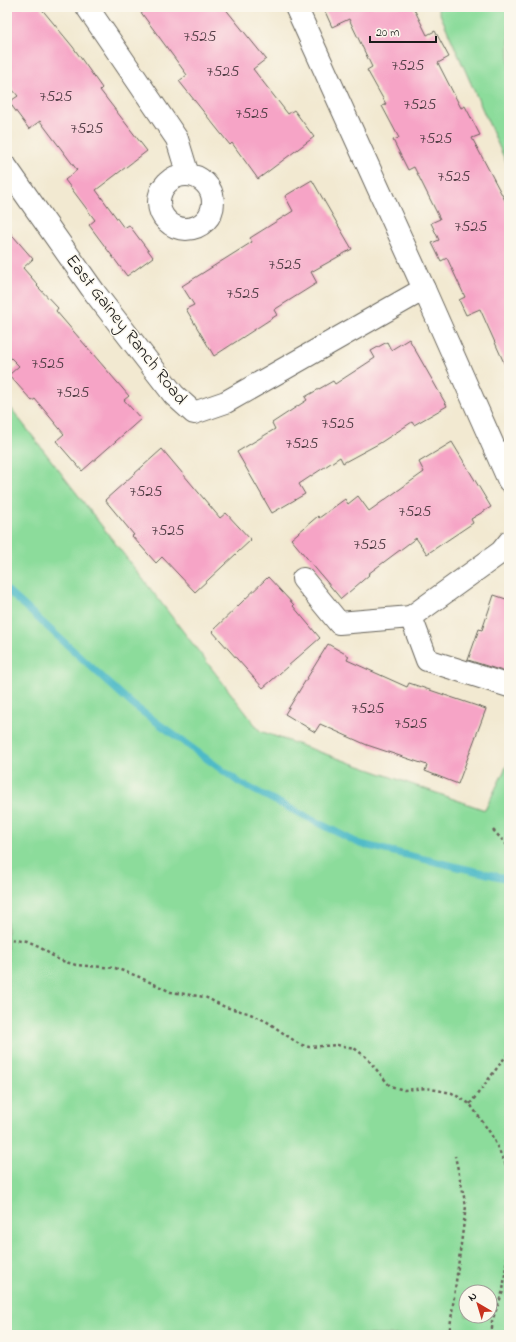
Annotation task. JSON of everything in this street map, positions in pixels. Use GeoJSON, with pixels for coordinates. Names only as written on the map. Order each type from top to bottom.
{"type":"FeatureCollection","features":[{"type":"Feature","properties":{"kind":"street"},"geometry":{"type":"LineString","coordinates":[[87,7],[177,139],[188,175]]}},
{"type":"Feature","properties":{"kind":"street"},"geometry":{"type":"LineString","coordinates":[[296,7],[509,481]]}},
{"type":"Feature","properties":{"kind":"street","name":"East Gainey Ranch Road"},"geometry":{"type":"LineString","coordinates":[[7,168],[95,293],[174,395],[194,413],[226,402],[424,289]]}},
{"type":"Feature","properties":{"kind":"street"},"geometry":{"type":"LineString","coordinates":[[303,579],[339,623],[410,617],[500,552],[509,542]]}},
{"type":"Feature","properties":{"kind":"street"},"geometry":{"type":"LineString","coordinates":[[410,617],[427,660],[509,686]]}},
{"type":"Feature","properties":{"kind":"path"},"geometry":{"type":"LineString","coordinates":[[493,830],[509,847]]}},
{"type":"Feature","properties":{"kind":"path"},"geometry":{"type":"LineString","coordinates":[[7,938],[27,942],[42,948],[59,960],[76,965],[115,968],[137,976],[171,992],[205,997],[225,1007],[248,1013],[266,1021],[299,1044],[309,1047],[338,1045],[354,1048],[366,1058],[390,1086],[404,1090],[426,1088],[452,1093],[470,1104],[491,1134],[508,1169],[509,1184]]}},
{"type":"Feature","properties":{"kind":"path"},"geometry":{"type":"LineString","coordinates":[[470,1104],[509,1052]]}},
{"type":"Feature","properties":{"kind":"path"},"geometry":{"type":"LineString","coordinates":[[449,1335],[466,1206],[455,1156]]}},
{"type":"Feature","properties":{"kind":"path"},"geometry":{"type":"LineString","coordinates":[[492,1335],[492,1321],[503,1291],[509,1240]]}},
{"type":"Feature","properties":{"kind":"green space"},"geometry":{"type":"Polygon","coordinates":[[[437,7],[509,7],[509,169],[437,7]]]}},
{"type":"Feature","properties":{"kind":"green space"},"geometry":{"type":"Polygon","coordinates":[[[7,403],[260,731],[485,810],[509,761],[509,1335],[7,1335],[7,403]]]}},
{"type":"Feature","properties":{"kind":"building"},"geometry":{"type":"Polygon","coordinates":[[[7,7],[40,7],[73,47],[102,88],[100,90],[147,151],[96,190],[124,228],[129,225],[153,257],[127,276],[89,225],[95,220],[65,180],[77,170],[40,121],[29,129],[9,102],[18,96],[7,83],[7,7]]]}},
{"type":"Feature","properties":{"kind":"building"},"geometry":{"type":"Polygon","coordinates":[[[137,7],[224,7],[266,59],[253,69],[288,114],[294,110],[314,137],[258,179],[232,143],[230,145],[179,81],[187,75],[137,7]]]}},
{"type":"Feature","properties":{"kind":"building"},"geometry":{"type":"Polygon","coordinates":[[[323,7],[413,7],[427,35],[435,31],[449,57],[438,63],[461,108],[465,106],[480,135],[472,138],[509,208],[509,374],[480,309],[466,315],[459,300],[465,297],[447,258],[441,261],[432,243],[439,240],[431,223],[440,219],[414,167],[408,170],[393,140],[399,138],[382,106],[386,104],[367,70],[372,67],[349,19],[332,27],[323,7]]]}},
{"type":"Feature","properties":{"kind":"building"},"geometry":{"type":"Polygon","coordinates":[[[312,180],[352,249],[311,272],[317,283],[274,310],[277,315],[214,356],[186,309],[194,305],[182,286],[252,242],[250,238],[293,211],[285,196],[312,180]]]}},
{"type":"Feature","properties":{"kind":"building"},"geometry":{"type":"Polygon","coordinates":[[[7,229],[33,259],[23,268],[38,285],[37,286],[58,308],[56,311],[129,396],[124,400],[141,419],[82,471],[56,441],[64,434],[35,399],[32,401],[9,375],[19,366],[7,354],[7,229]]]}},
{"type":"Feature","properties":{"kind":"building"},"geometry":{"type":"Polygon","coordinates":[[[409,339],[447,406],[414,425],[412,422],[380,443],[343,463],[340,457],[299,484],[305,494],[272,513],[237,452],[275,429],[272,423],[307,400],[305,397],[333,381],[335,384],[375,358],[371,351],[387,342],[391,350],[409,339]]]}},
{"type":"Feature","properties":{"kind":"building"},"geometry":{"type":"Polygon","coordinates":[[[452,442],[491,507],[471,519],[473,523],[427,554],[416,538],[368,574],[369,575],[341,599],[291,539],[318,516],[319,518],[345,499],[348,504],[358,496],[369,511],[424,472],[419,462],[452,442]]]}},
{"type":"Feature","properties":{"kind":"building"},"geometry":{"type":"Polygon","coordinates":[[[162,449],[220,518],[226,513],[251,540],[195,592],[162,557],[156,563],[132,536],[134,535],[105,500],[162,449]]]}},
{"type":"Feature","properties":{"kind":"building"},"geometry":{"type":"Polygon","coordinates":[[[268,577],[294,605],[293,606],[320,638],[263,688],[212,631],[268,577]]]}},
{"type":"Feature","properties":{"kind":"building"},"geometry":{"type":"Polygon","coordinates":[[[494,595],[509,600],[509,673],[468,660],[479,629],[482,630],[494,595]]]}},
{"type":"Feature","properties":{"kind":"building"},"geometry":{"type":"Polygon","coordinates":[[[328,644],[349,656],[347,660],[407,687],[409,683],[486,709],[458,784],[425,771],[427,765],[367,745],[320,724],[315,732],[285,714],[328,644]]]}},
{"type":"Feature","properties":{"kind":"waterway"},"geometry":{"type":"LineString","coordinates":[[7,590],[133,705],[240,783],[360,844],[509,879]]}}]}
